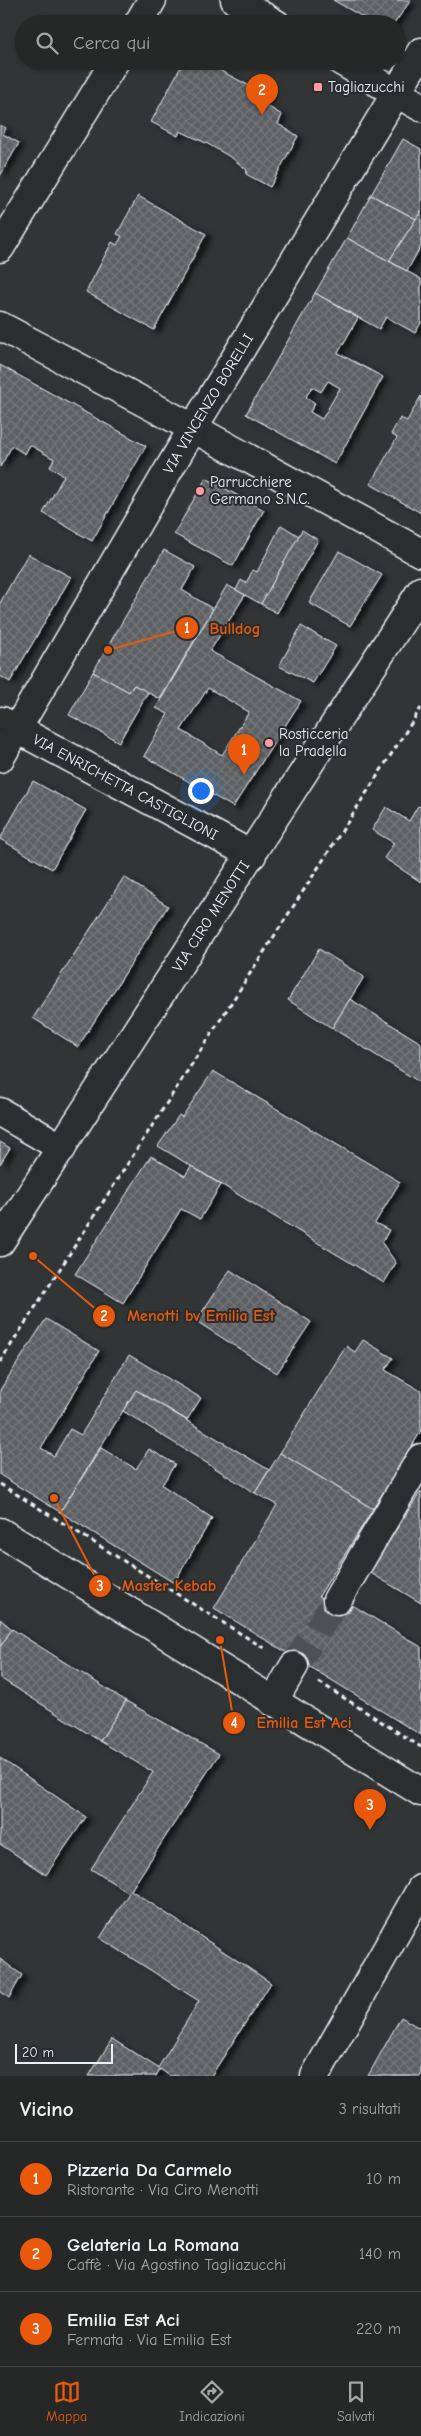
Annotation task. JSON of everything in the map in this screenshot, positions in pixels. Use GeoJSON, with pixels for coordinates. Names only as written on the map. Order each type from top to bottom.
{"type":"FeatureCollection","features":[{"type":"Feature","properties":{"kind":"street"},"geometry":{"type":"LineString","coordinates":[[143,15],[152,0]]}},
{"type":"Feature","properties":{"kind":"street"},"geometry":{"type":"LineString","coordinates":[[235,0],[261,15]]}},
{"type":"Feature","properties":{"kind":"street","name":"VIA VINCENZO BORELLI"},"geometry":{"type":"LineString","coordinates":[[0,758],[8,724],[193,428],[421,52]]}},
{"type":"Feature","properties":{"kind":"street"},"geometry":{"type":"LineString","coordinates":[[0,248],[109,70]]}},
{"type":"Feature","properties":{"kind":"street"},"geometry":{"type":"LineString","coordinates":[[357,70],[421,107]]}},
{"type":"Feature","properties":{"kind":"street"},"geometry":{"type":"LineString","coordinates":[[0,326],[193,428],[421,553]]}},
{"type":"Feature","properties":{"kind":"street","name":"VIA CIRO MENOTTI"},"geometry":{"type":"LineString","coordinates":[[0,1242],[421,591]]}},
{"type":"Feature","properties":{"kind":"street","name":"VIA ENRICHETTA CASTIGLIONI"},"geometry":{"type":"LineString","coordinates":[[8,724],[252,855]]}},
{"type":"Feature","properties":{"kind":"street"},"geometry":{"type":"LineString","coordinates":[[0,1112],[62,1148]]}},
{"type":"Feature","properties":{"kind":"street"},"geometry":{"type":"LineString","coordinates":[[337,1600],[421,1458]]}},
{"type":"Feature","properties":{"kind":"street"},"geometry":{"type":"LineString","coordinates":[[0,1532],[421,1792]]}},
{"type":"Feature","properties":{"kind":"street"},"geometry":{"type":"LineString","coordinates":[[273,1702],[294,1666]]}},
{"type":"Feature","properties":{"kind":"street"},"geometry":{"type":"LineString","coordinates":[[315,2076],[421,1889]]}},
{"type":"Feature","properties":{"kind":"path"},"geometry":{"type":"LineString","coordinates":[[0,1362],[421,708]]}},
{"type":"Feature","properties":{"kind":"path"},"geometry":{"type":"LineString","coordinates":[[0,1484],[421,1747]]}},
{"type":"Feature","properties":{"kind":"building"},"geometry":{"type":"Polygon","coordinates":[[[333,0],[411,0],[400,15],[359,15],[333,0]]]}},
{"type":"Feature","properties":{"kind":"building"},"geometry":{"type":"Polygon","coordinates":[[[179,70],[219,70],[269,96],[264,104],[282,115],[278,124],[298,136],[270,187],[246,174],[247,170],[232,158],[208,144],[180,131],[178,136],[151,122],[179,70]]]}},
{"type":"Feature","properties":{"kind":"building"},"geometry":{"type":"Polygon","coordinates":[[[0,125],[6,128],[3,134],[19,143],[0,176],[0,125]]]}},
{"type":"Feature","properties":{"kind":"building"},"geometry":{"type":"Polygon","coordinates":[[[403,139],[421,149],[421,211],[416,219],[371,195],[403,139]]]}},
{"type":"Feature","properties":{"kind":"building"},"geometry":{"type":"Polygon","coordinates":[[[371,195],[416,219],[389,261],[347,238],[371,195]]]}},
{"type":"Feature","properties":{"kind":"building"},"geometry":{"type":"Polygon","coordinates":[[[138,196],[206,234],[154,330],[86,292],[112,242],[117,245],[122,236],[117,234],[138,196]]]}},
{"type":"Feature","properties":{"kind":"building"},"geometry":{"type":"Polygon","coordinates":[[[421,211],[421,246],[407,271],[389,261],[421,211]]]}},
{"type":"Feature","properties":{"kind":"building"},"geometry":{"type":"Polygon","coordinates":[[[347,238],[421,279],[421,323],[415,333],[386,317],[379,329],[315,293],[347,238]]]}},
{"type":"Feature","properties":{"kind":"building"},"geometry":{"type":"Polygon","coordinates":[[[315,293],[358,318],[338,353],[383,377],[335,464],[246,414],[315,293]],[[328,381],[321,392],[312,387],[306,397],[315,403],[310,412],[322,419],[340,388],[328,381]]]}},
{"type":"Feature","properties":{"kind":"building"},"geometry":{"type":"Polygon","coordinates":[[[0,365],[146,446],[92,541],[43,513],[64,476],[50,467],[54,459],[30,445],[25,454],[12,446],[0,467],[0,365]]]}},
{"type":"Feature","properties":{"kind":"building"},"geometry":{"type":"Polygon","coordinates":[[[421,396],[421,513],[370,484],[397,438],[391,434],[400,418],[407,421],[421,396]]]}},
{"type":"Feature","properties":{"kind":"building"},"geometry":{"type":"Polygon","coordinates":[[[206,478],[264,510],[233,566],[174,534],[206,478]]]}},
{"type":"Feature","properties":{"kind":"building"},"geometry":{"type":"Polygon","coordinates":[[[281,525],[299,536],[261,604],[236,590],[241,580],[246,583],[253,570],[257,572],[281,525]]]}},
{"type":"Feature","properties":{"kind":"building"},"geometry":{"type":"Polygon","coordinates":[[[302,530],[318,540],[277,613],[261,604],[302,530]]]}},
{"type":"Feature","properties":{"kind":"building"},"geometry":{"type":"Polygon","coordinates":[[[164,550],[195,567],[182,590],[213,609],[160,699],[134,685],[129,692],[93,672],[164,550]]]}},
{"type":"Feature","properties":{"kind":"building"},"geometry":{"type":"Polygon","coordinates":[[[339,551],[382,575],[350,626],[309,603],[339,551]]]}},
{"type":"Feature","properties":{"kind":"building"},"geometry":{"type":"Polygon","coordinates":[[[28,554],[71,577],[10,682],[0,676],[0,603],[28,554]]]}},
{"type":"Feature","properties":{"kind":"building"},"geometry":{"type":"Polygon","coordinates":[[[227,585],[245,595],[210,651],[301,701],[233,807],[144,756],[168,714],[156,708],[227,585]],[[208,688],[181,730],[222,755],[249,712],[208,688]]]}},
{"type":"Feature","properties":{"kind":"building"},"geometry":{"type":"Polygon","coordinates":[[[301,626],[336,646],[313,683],[279,666],[301,626]]]}},
{"type":"Feature","properties":{"kind":"building"},"geometry":{"type":"Polygon","coordinates":[[[93,672],[129,692],[134,685],[148,692],[119,742],[69,715],[93,672]]]}},
{"type":"Feature","properties":{"kind":"building"},"geometry":{"type":"Polygon","coordinates":[[[33,781],[86,810],[52,869],[0,839],[33,781]]]}},
{"type":"Feature","properties":{"kind":"building"},"geometry":{"type":"Polygon","coordinates":[[[418,806],[421,807],[421,882],[384,858],[394,843],[372,830],[386,807],[409,821],[418,806]]]}},
{"type":"Feature","properties":{"kind":"building"},"geometry":{"type":"Polygon","coordinates":[[[124,877],[168,906],[78,1047],[33,1018],[124,877]]]}},
{"type":"Feature","properties":{"kind":"building"},"geometry":{"type":"Polygon","coordinates":[[[319,949],[364,977],[332,1028],[288,1000],[319,949]]]}},
{"type":"Feature","properties":{"kind":"building"},"geometry":{"type":"Polygon","coordinates":[[[350,999],[421,1043],[421,1083],[332,1028],[350,999]]]}},
{"type":"Feature","properties":{"kind":"building"},"geometry":{"type":"Polygon","coordinates":[[[213,1071],[400,1182],[375,1223],[389,1230],[382,1243],[396,1263],[384,1283],[158,1146],[179,1115],[182,1117],[213,1071]]]}},
{"type":"Feature","properties":{"kind":"building"},"geometry":{"type":"Polygon","coordinates":[[[0,1142],[10,1148],[0,1164],[0,1142]]]}},
{"type":"Feature","properties":{"kind":"building"},"geometry":{"type":"Polygon","coordinates":[[[151,1156],[185,1176],[191,1166],[221,1185],[200,1219],[181,1209],[123,1303],[75,1274],[151,1156]]]}},
{"type":"Feature","properties":{"kind":"building"},"geometry":{"type":"Polygon","coordinates":[[[230,1270],[311,1322],[277,1373],[196,1321],[230,1270]]]}},
{"type":"Feature","properties":{"kind":"building"},"geometry":{"type":"Polygon","coordinates":[[[46,1319],[99,1351],[41,1448],[54,1456],[70,1429],[81,1435],[129,1355],[201,1398],[187,1420],[136,1390],[60,1512],[0,1475],[0,1390],[46,1319]]]}},
{"type":"Feature","properties":{"kind":"building"},"geometry":{"type":"Polygon","coordinates":[[[363,1340],[393,1358],[385,1370],[421,1391],[421,1431],[373,1509],[280,1453],[346,1346],[355,1352],[363,1340]]]}},
{"type":"Feature","properties":{"kind":"building"},"geometry":{"type":"Polygon","coordinates":[[[136,1390],[269,1470],[255,1493],[123,1411],[136,1390]]]}},
{"type":"Feature","properties":{"kind":"building"},"geometry":{"type":"Polygon","coordinates":[[[101,1448],[136,1469],[149,1449],[175,1464],[162,1485],[212,1518],[174,1583],[60,1512],[101,1448]]]}},
{"type":"Feature","properties":{"kind":"building"},"geometry":{"type":"Polygon","coordinates":[[[280,1453],[373,1509],[319,1596],[348,1613],[352,1606],[354,1606],[421,1647],[421,1735],[214,1608],[277,1505],[255,1493],[280,1453]]]}},
{"type":"Feature","properties":{"kind":"building"},"geometry":{"type":"Polygon","coordinates":[[[421,1491],[421,1603],[369,1572],[421,1491]]]}},
{"type":"Feature","properties":{"kind":"building"},"geometry":{"type":"Polygon","coordinates":[[[0,1619],[12,1629],[0,1647],[0,1619]]]}},
{"type":"Feature","properties":{"kind":"building"},"geometry":{"type":"Polygon","coordinates":[[[12,1629],[126,1701],[100,1741],[0,1678],[0,1647],[12,1629]]]}},
{"type":"Feature","properties":{"kind":"building"},"geometry":{"type":"Polygon","coordinates":[[[126,1701],[219,1754],[131,1890],[271,1983],[211,2076],[170,2076],[160,2069],[156,2076],[89,2076],[112,2039],[158,2068],[199,2001],[100,1938],[129,1893],[91,1869],[153,1772],[100,1741],[126,1701]]]}},
{"type":"Feature","properties":{"kind":"building"},"geometry":{"type":"Polygon","coordinates":[[[0,1758],[86,1817],[46,1875],[0,1844],[0,1758]]]}},
{"type":"Feature","properties":{"kind":"building"},"geometry":{"type":"Polygon","coordinates":[[[0,1959],[22,1975],[9,1998],[0,1991],[0,1959]]]}},
{"type":"Feature","properties":{"kind":"building"},"geometry":{"type":"Polygon","coordinates":[[[401,2017],[421,2029],[421,2076],[368,2076],[401,2017]]]}},
{"type":"Feature","properties":{"kind":"tunnel"},"geometry":{"type":"LineString","coordinates":[[294,1666],[337,1600]]}},
{"type":"Feature","properties":{"kind":"place","name":"Tagliazucchi"},"geometry":{"type":"Point","coordinates":[318,87]}},
{"type":"Feature","properties":{"kind":"place","name":"Gelateria La Romana"},"geometry":{"type":"Point","coordinates":[262,115]}},
{"type":"Feature","properties":{"kind":"place","name":"Parrucchiere Germano S.N.C."},"geometry":{"type":"Point","coordinates":[200,491]}},
{"type":"Feature","properties":{"kind":"place","name":"Bulldog"},"geometry":{"type":"Point","coordinates":[108,650]}},
{"type":"Feature","properties":{"kind":"place","name":"Rosticceria la Pradella"},"geometry":{"type":"Point","coordinates":[269,743]}},
{"type":"Feature","properties":{"kind":"place","name":"Pizzeria Da Carmelo"},"geometry":{"type":"Point","coordinates":[244,775]}},
{"type":"Feature","properties":{"kind":"place","name":"Menotti bv Emilia Est"},"geometry":{"type":"Point","coordinates":[33,1256]}},
{"type":"Feature","properties":{"kind":"place","name":"Master Kebab"},"geometry":{"type":"Point","coordinates":[54,1498]}},
{"type":"Feature","properties":{"kind":"place","name":"Emilia Est Aci"},"geometry":{"type":"Point","coordinates":[220,1640]}},
{"type":"Feature","properties":{"kind":"place","name":"Emilia Est Aci"},"geometry":{"type":"Point","coordinates":[370,1830]}}]}
